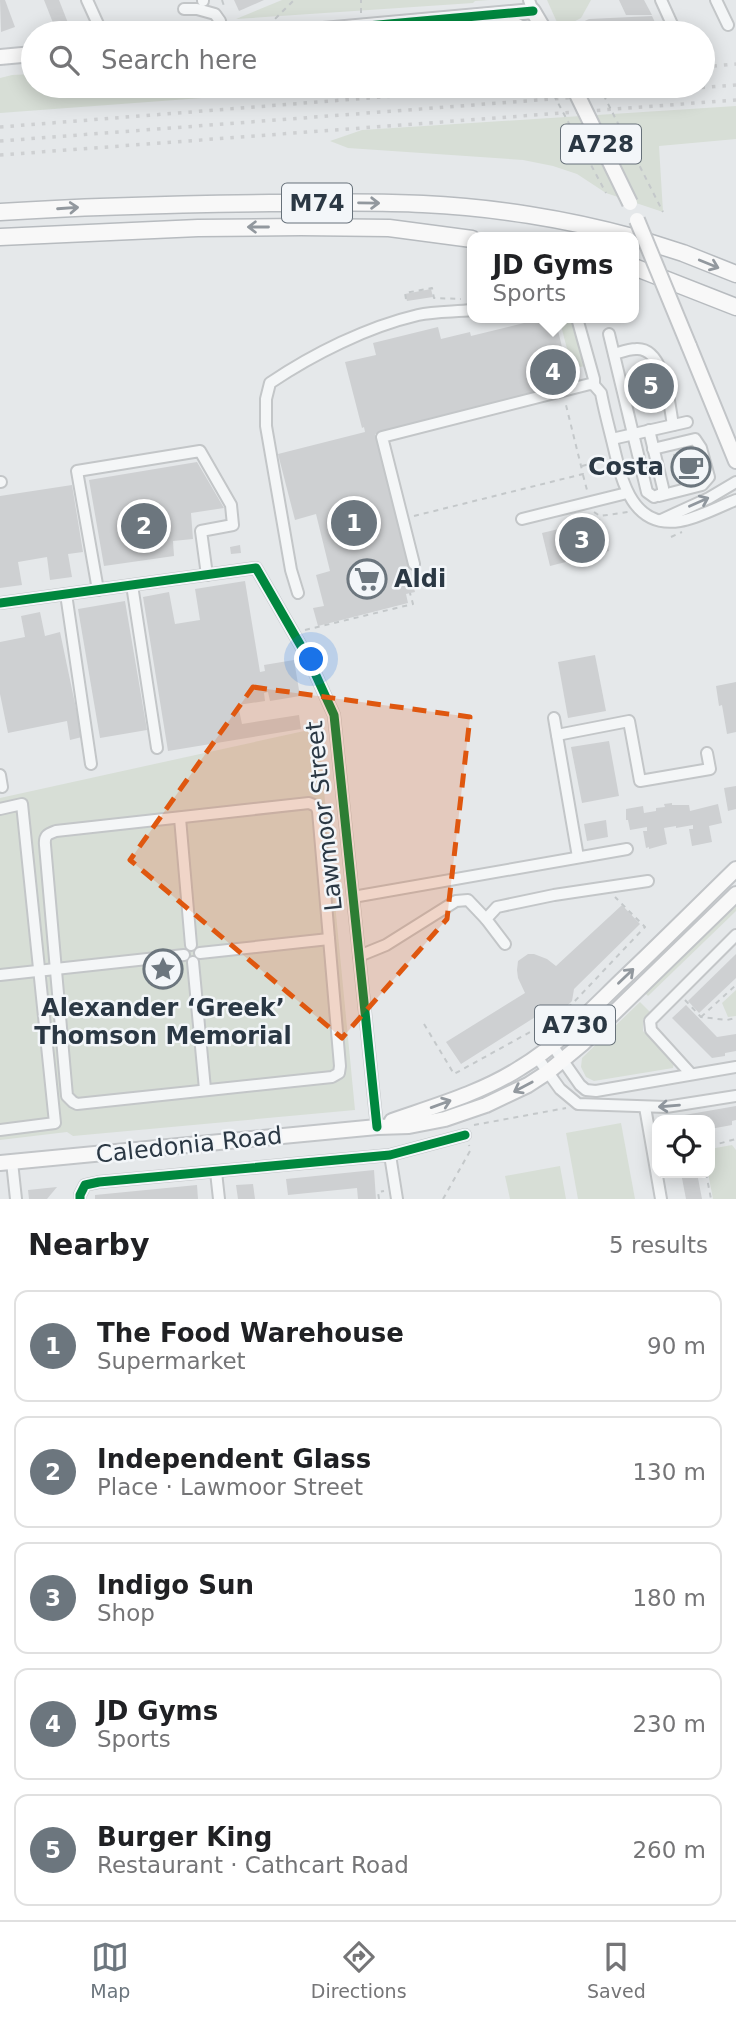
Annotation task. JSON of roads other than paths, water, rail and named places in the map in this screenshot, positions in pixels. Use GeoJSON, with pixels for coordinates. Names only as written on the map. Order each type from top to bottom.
{"type":"FeatureCollection","features":[{"type":"Feature","properties":{"kind":"highway","name":"M74"},"geometry":{"type":"LineString","coordinates":[[0,212],[81,207],[226,204],[425,204],[528,215],[611,232]]}},
{"type":"Feature","properties":{"kind":"highway","name":"M74"},"geometry":{"type":"LineString","coordinates":[[0,237],[198,228],[302,227],[389,229],[467,238]]}},
{"type":"Feature","properties":{"kind":"highway","name":"M74"},"geometry":{"type":"LineString","coordinates":[[639,239],[736,274]]}},
{"type":"Feature","properties":{"kind":"highway"},"geometry":{"type":"LineString","coordinates":[[639,269],[736,307]]}},
{"type":"Feature","properties":{"kind":"main road"},"geometry":{"type":"LineString","coordinates":[[427,21],[473,17],[532,4],[540,21]]}},
{"type":"Feature","properties":{"kind":"main road"},"geometry":{"type":"LineString","coordinates":[[473,17],[496,21]]}},
{"type":"Feature","properties":{"kind":"main road"},"geometry":{"type":"LineString","coordinates":[[0,57],[21,55]]}},
{"type":"Feature","properties":{"kind":"main road","name":"A728"},"geometry":{"type":"LineString","coordinates":[[579,98],[630,203],[736,461]]}},
{"type":"Feature","properties":{"kind":"main road","name":"Caledonia Road"},"geometry":{"type":"LineString","coordinates":[[377,1126],[479,1090],[537,1057],[603,999],[736,869]]}},
{"type":"Feature","properties":{"kind":"main road","name":"Caledonia Road"},"geometry":{"type":"LineString","coordinates":[[6,1163],[377,1126],[409,1126],[474,1110],[528,1085],[563,1061],[736,894]]}},
{"type":"Feature","properties":{"kind":"street"},"geometry":{"type":"LineString","coordinates":[[87,0],[97,21]]}},
{"type":"Feature","properties":{"kind":"street"},"geometry":{"type":"LineString","coordinates":[[661,0],[671,21]]}},
{"type":"Feature","properties":{"kind":"street"},"geometry":{"type":"LineString","coordinates":[[716,0],[728,25]]}},
{"type":"Feature","properties":{"kind":"street"},"geometry":{"type":"LineString","coordinates":[[184,9],[215,14],[219,21]]}},
{"type":"Feature","properties":{"kind":"street"},"geometry":{"type":"LineString","coordinates":[[298,593],[291,570],[266,426],[266,399],[270,383],[292,369],[376,327],[421,314],[467,310]]}},
{"type":"Feature","properties":{"kind":"street"},"geometry":{"type":"LineString","coordinates":[[578,323],[594,385],[601,393],[627,494],[636,506],[647,516],[680,521],[736,500]]}},
{"type":"Feature","properties":{"kind":"street"},"geometry":{"type":"LineString","coordinates":[[609,334],[647,492],[653,497],[659,496],[702,485],[709,477],[695,439],[653,449]]}},
{"type":"Feature","properties":{"kind":"street"},"geometry":{"type":"LineString","coordinates":[[614,354],[638,348],[651,354],[661,369],[673,425]]}},
{"type":"Feature","properties":{"kind":"street"},"geometry":{"type":"LineString","coordinates":[[414,564],[382,437],[594,385]]}},
{"type":"Feature","properties":{"kind":"street"},"geometry":{"type":"LineString","coordinates":[[612,439],[687,422]]}},
{"type":"Feature","properties":{"kind":"street"},"geometry":{"type":"LineString","coordinates":[[649,430],[663,488],[663,493],[659,496]]}},
{"type":"Feature","properties":{"kind":"street"},"geometry":{"type":"LineString","coordinates":[[98,590],[77,471],[200,451],[231,505],[233,525],[201,531],[207,575]]}},
{"type":"Feature","properties":{"kind":"street"},"geometry":{"type":"LineString","coordinates":[[661,520],[736,482]]}},
{"type":"Feature","properties":{"kind":"street"},"geometry":{"type":"LineString","coordinates":[[522,519],[627,494]]}},
{"type":"Feature","properties":{"kind":"street","name":"Lawmoor Street"},"geometry":{"type":"LineString","coordinates":[[0,603],[256,568],[309,660],[334,715],[377,1126]]}},
{"type":"Feature","properties":{"kind":"street"},"geometry":{"type":"LineString","coordinates":[[132,585],[157,748]]}},
{"type":"Feature","properties":{"kind":"street"},"geometry":{"type":"LineString","coordinates":[[65,594],[90,764]]}},
{"type":"Feature","properties":{"kind":"street"},"geometry":{"type":"LineString","coordinates":[[554,718],[578,858]]}},
{"type":"Feature","properties":{"kind":"street"},"geometry":{"type":"LineString","coordinates":[[557,735],[629,721],[640,781],[710,769],[707,753]]}},
{"type":"Feature","properties":{"kind":"street"},"geometry":{"type":"LineString","coordinates":[[0,775],[2,787]]}},
{"type":"Feature","properties":{"kind":"street"},"geometry":{"type":"LineString","coordinates":[[309,803],[316,806],[318,811],[329,939],[339,1073],[332,1077],[77,1104],[67,1096],[44,838],[47,834],[309,803]]}},
{"type":"Feature","properties":{"kind":"street"},"geometry":{"type":"LineString","coordinates":[[0,809],[22,804],[55,1124],[0,1130]]}},
{"type":"Feature","properties":{"kind":"street"},"geometry":{"type":"LineString","coordinates":[[180,818],[205,1089]]}},
{"type":"Feature","properties":{"kind":"street"},"geometry":{"type":"LineString","coordinates":[[353,897],[627,849]]}},
{"type":"Feature","properties":{"kind":"street"},"geometry":{"type":"LineString","coordinates":[[486,919],[498,907],[648,881]]}},
{"type":"Feature","properties":{"kind":"street"},"geometry":{"type":"LineString","coordinates":[[359,956],[386,944],[456,901],[468,900],[505,944]]}},
{"type":"Feature","properties":{"kind":"street"},"geometry":{"type":"LineString","coordinates":[[691,1074],[651,1030],[650,1021],[736,935]]}},
{"type":"Feature","properties":{"kind":"street"},"geometry":{"type":"LineString","coordinates":[[0,975],[329,939]]}},
{"type":"Feature","properties":{"kind":"street"},"geometry":{"type":"LineString","coordinates":[[552,1045],[586,1090],[596,1091],[736,1067]]}},
{"type":"Feature","properties":{"kind":"street"},"geometry":{"type":"LineString","coordinates":[[537,1057],[561,1089],[578,1104],[666,1107],[736,1096]]}},
{"type":"Feature","properties":{"kind":"street"},"geometry":{"type":"LineString","coordinates":[[645,1107],[661,1199]]}},
{"type":"Feature","properties":{"kind":"street"},"geometry":{"type":"LineString","coordinates":[[80,1199],[79,1195],[85,1185],[99,1182],[390,1155],[466,1135]]}},
{"type":"Feature","properties":{"kind":"street"},"geometry":{"type":"LineString","coordinates":[[390,1155],[397,1199]]}},
{"type":"Feature","properties":{"kind":"street"},"geometry":{"type":"LineString","coordinates":[[6,1163],[16,1199]]}},
{"type":"Feature","properties":{"kind":"street"},"geometry":{"type":"LineString","coordinates":[[216,1172],[219,1199]]}},
{"type":"Feature","properties":{"kind":"railway"},"geometry":{"type":"LineString","coordinates":[[715,66],[736,64]]}},
{"type":"Feature","properties":{"kind":"railway"},"geometry":{"type":"LineString","coordinates":[[715,87],[736,85]]}},
{"type":"Feature","properties":{"kind":"railway"},"geometry":{"type":"LineString","coordinates":[[0,127],[369,98]]}},
{"type":"Feature","properties":{"kind":"railway"},"geometry":{"type":"LineString","coordinates":[[0,141],[565,98]]}},
{"type":"Feature","properties":{"kind":"railway"},"geometry":{"type":"LineString","coordinates":[[0,155],[736,100]]}},
{"type":"Feature","properties":{"kind":"place","name":"JD Gyms"},"geometry":{"type":"Point","coordinates":[553,372]}},
{"type":"Feature","properties":{"kind":"place","name":"Burger King"},"geometry":{"type":"Point","coordinates":[651,386]}},
{"type":"Feature","properties":{"kind":"place","name":"Costa"},"geometry":{"type":"Point","coordinates":[691,467]}},
{"type":"Feature","properties":{"kind":"place","name":"The Food Warehouse"},"geometry":{"type":"Point","coordinates":[354,523]}},
{"type":"Feature","properties":{"kind":"place","name":"Independent Glass"},"geometry":{"type":"Point","coordinates":[144,526]}},
{"type":"Feature","properties":{"kind":"place","name":"Indigo Sun"},"geometry":{"type":"Point","coordinates":[582,540]}},
{"type":"Feature","properties":{"kind":"place","name":"Aldi"},"geometry":{"type":"Point","coordinates":[367,579]}},
{"type":"Feature","properties":{"kind":"place","name":"Alexander ‘Greek’ Thomson Memorial"},"geometry":{"type":"Point","coordinates":[163,969]}}]}
